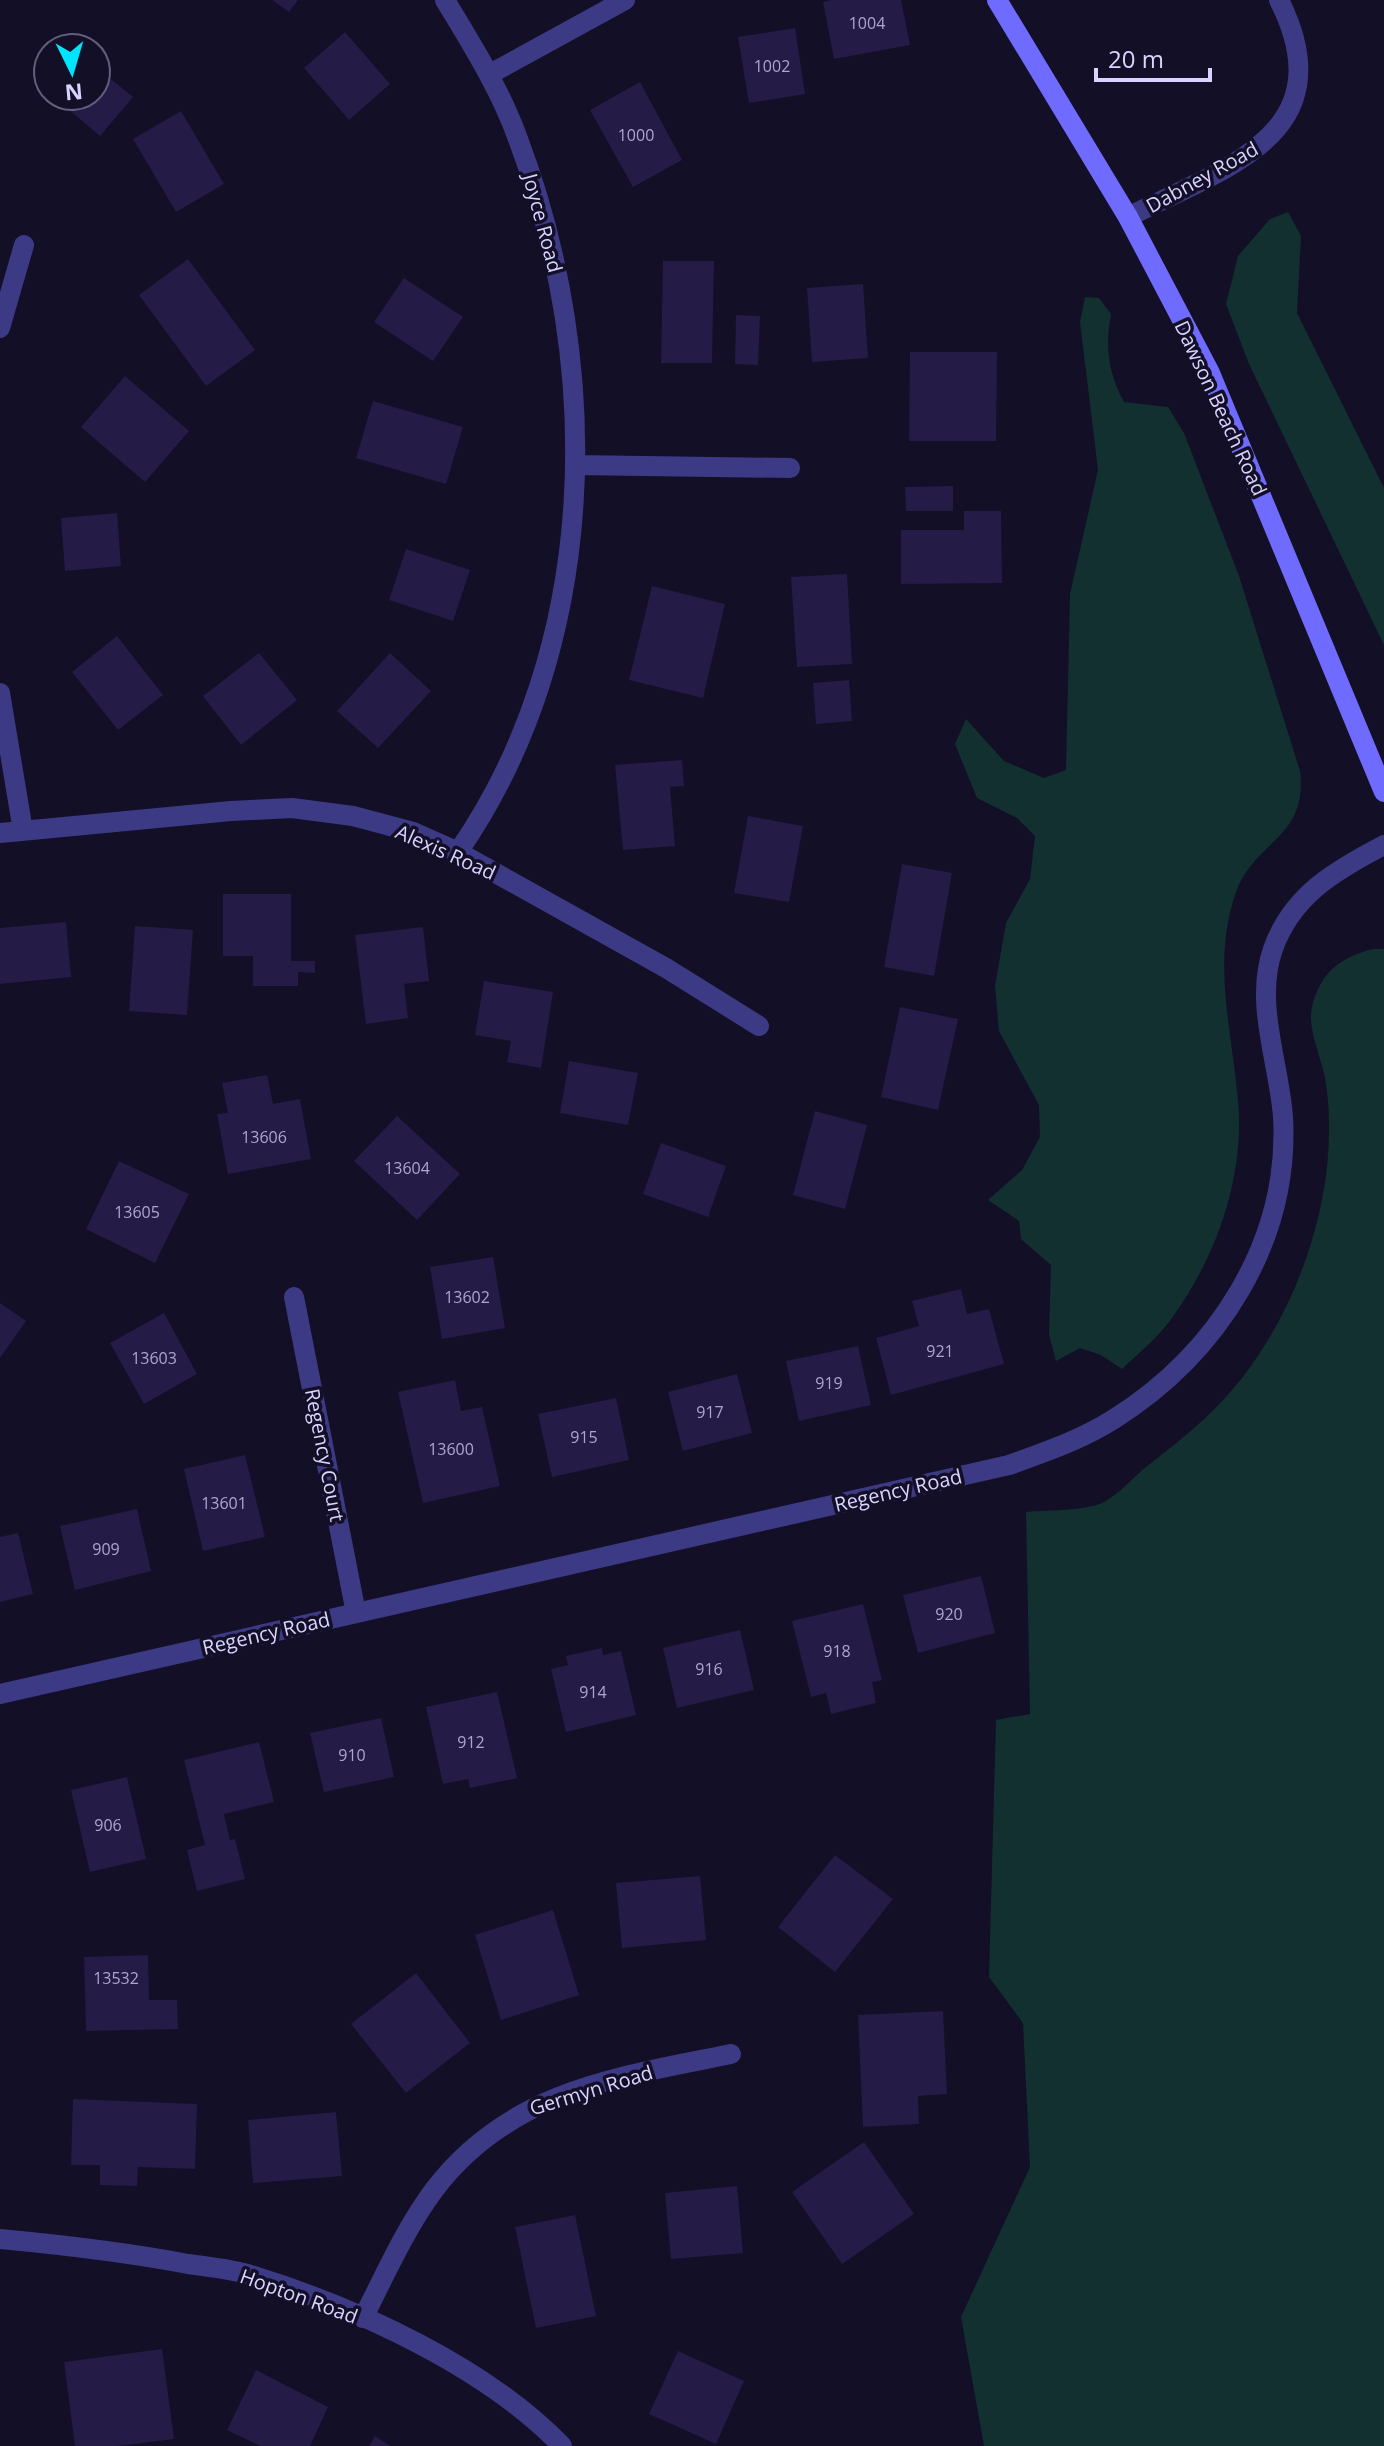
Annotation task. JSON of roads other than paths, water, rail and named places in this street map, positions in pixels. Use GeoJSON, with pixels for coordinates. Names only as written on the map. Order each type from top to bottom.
{"type":"FeatureCollection","features":[{"type":"Feature","properties":{"kind":"street","name":"Joyce Road"},"geometry":{"type":"LineString","coordinates":[[445,0],[490,74],[518,138],[545,220],[564,304],[573,373],[575,465],[571,528],[554,638],[535,705],[509,769],[458,852]]}},
{"type":"Feature","properties":{"kind":"street"},"geometry":{"type":"LineString","coordinates":[[490,74],[625,0]]}},
{"type":"Feature","properties":{"kind":"street","name":"Dawson Beach Road"},"geometry":{"type":"LineString","coordinates":[[997,0],[1128,217],[1210,373],[1384,792]]}},
{"type":"Feature","properties":{"kind":"street","name":"Dabney Road"},"geometry":{"type":"LineString","coordinates":[[1128,217],[1248,156],[1278,128],[1296,92],[1298,68],[1297,45],[1279,0]]}},
{"type":"Feature","properties":{"kind":"street"},"geometry":{"type":"LineString","coordinates":[[0,328],[24,245]]}},
{"type":"Feature","properties":{"kind":"street"},"geometry":{"type":"LineString","coordinates":[[575,465],[790,468]]}},
{"type":"Feature","properties":{"kind":"street"},"geometry":{"type":"LineString","coordinates":[[0,693],[23,831]]}},
{"type":"Feature","properties":{"kind":"street","name":"Alexis Road"},"geometry":{"type":"LineString","coordinates":[[0,833],[292,808],[353,816],[413,832],[458,852],[666,968],[759,1026]]}},
{"type":"Feature","properties":{"kind":"street","name":"Regency Road"},"geometry":{"type":"LineString","coordinates":[[0,1694],[1009,1465],[1060,1447],[1112,1421],[1150,1394],[1188,1360],[1248,1281],[1265,1242],[1283,1163],[1281,1094],[1266,1003],[1266,976],[1280,931],[1304,896],[1326,878],[1384,845]]}},
{"type":"Feature","properties":{"kind":"street","name":"Regency Court"},"geometry":{"type":"LineString","coordinates":[[294,1297],[356,1613]]}},
{"type":"Feature","properties":{"kind":"street","name":"Germyn Road"},"geometry":{"type":"LineString","coordinates":[[363,2318],[416,2216],[435,2188],[472,2147],[516,2114],[636,2074],[731,2054]]}},
{"type":"Feature","properties":{"kind":"street","name":"Hopton Road"},"geometry":{"type":"LineString","coordinates":[[0,2239],[117,2251],[251,2275],[363,2318],[431,2353],[496,2392],[562,2446]]}}]}
